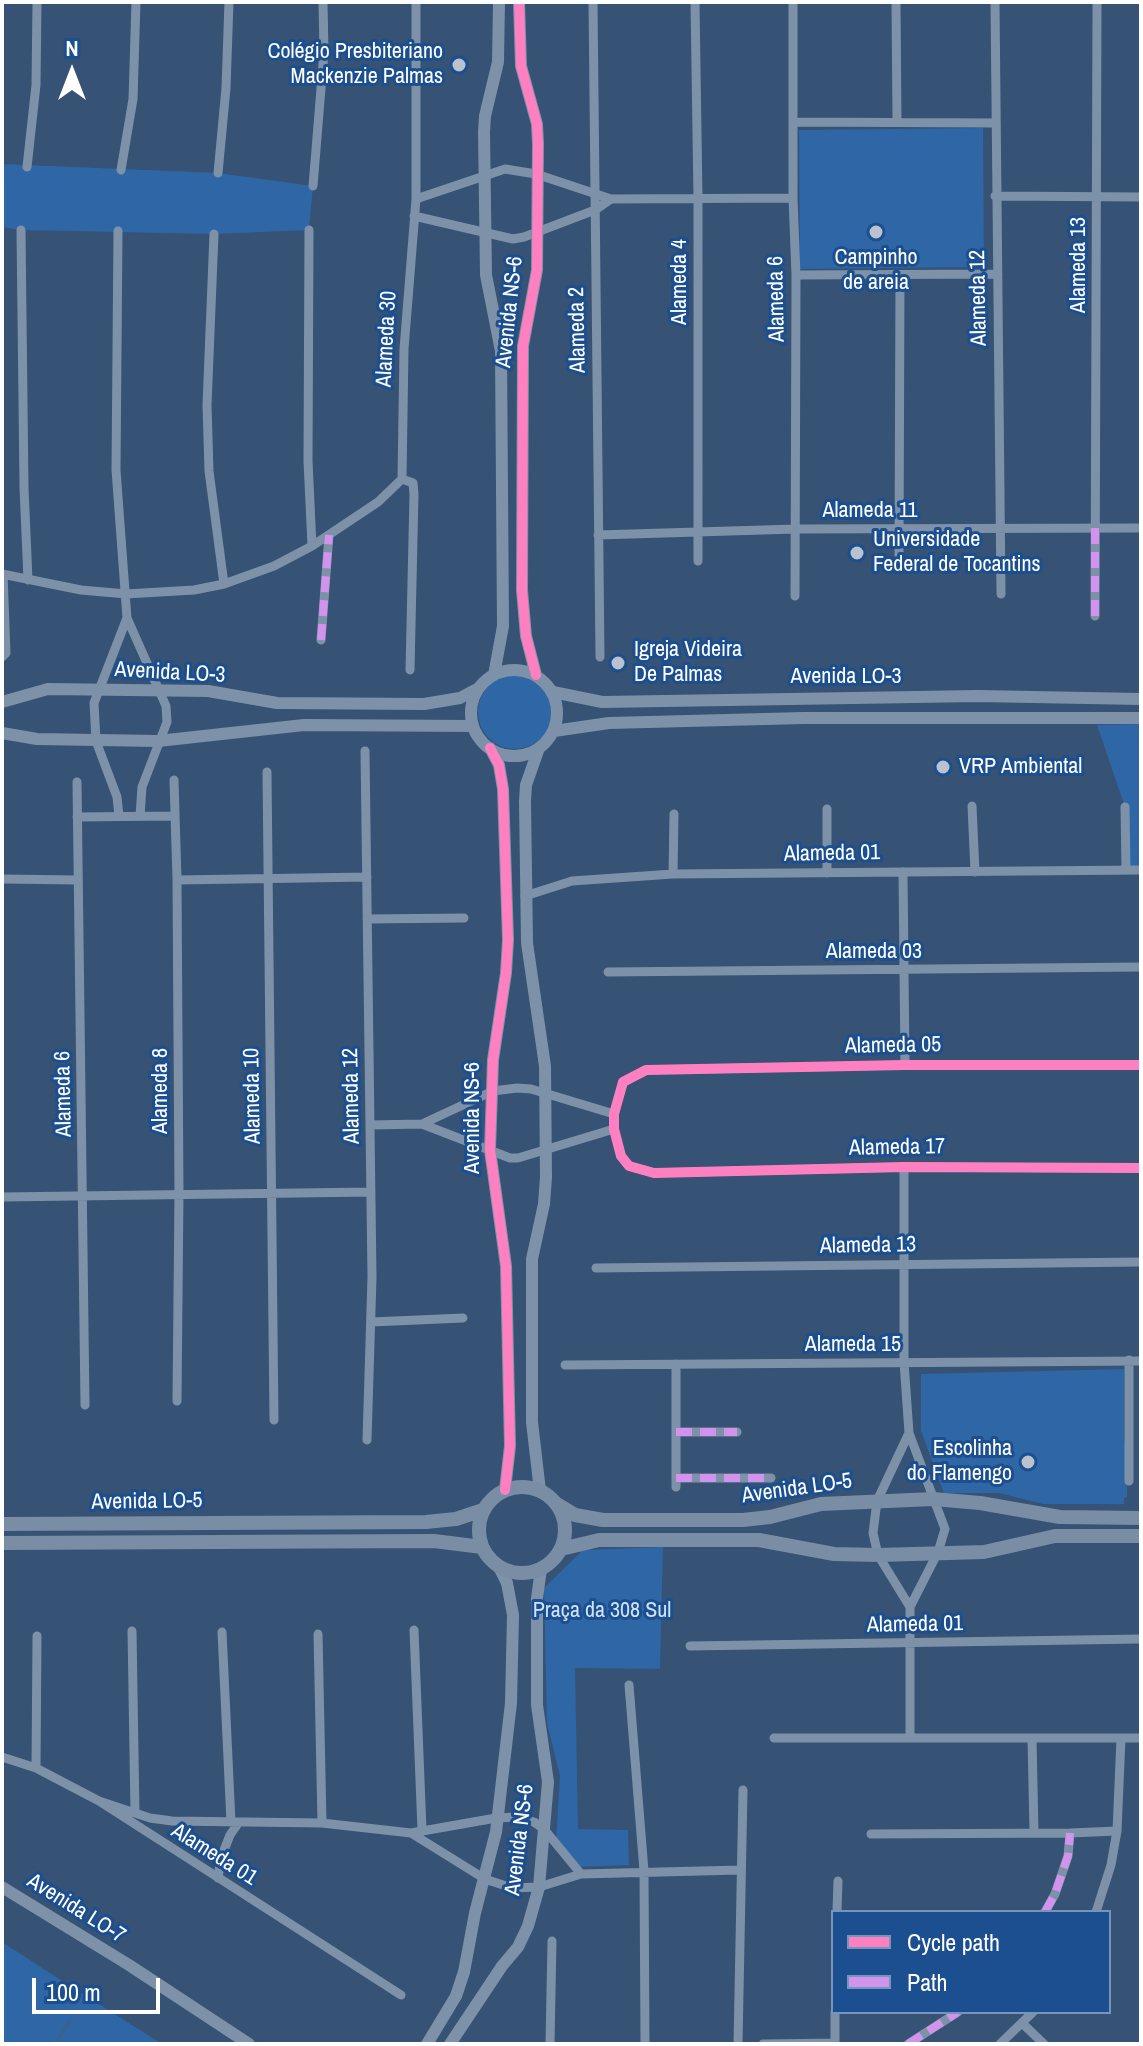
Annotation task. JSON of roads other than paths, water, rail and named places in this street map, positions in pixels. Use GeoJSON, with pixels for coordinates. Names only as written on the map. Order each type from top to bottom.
{"type":"FeatureCollection","features":[{"type":"Feature","properties":{"kind":"main road"},"geometry":{"type":"LineString","coordinates":[[517,1487],[540,1491],[557,1504],[564,1518],[565,1534],[561,1549],[541,1569],[527,1573],[499,1567],[482,1547],[479,1522],[483,1510],[492,1498],[505,1490],[517,1487]]}},
{"type":"Feature","properties":{"kind":"main road","name":"Avenida LO-5"},"geometry":{"type":"LineString","coordinates":[[557,1504],[575,1515],[603,1520],[743,1520],[770,1517],[821,1504],[933,1499],[980,1503],[1060,1517],[1141,1518]]}},
{"type":"Feature","properties":{"kind":"main road","name":"Avenida LO-5"},"geometry":{"type":"LineString","coordinates":[[2,1524],[426,1522],[456,1519],[483,1510]]}},
{"type":"Feature","properties":{"kind":"main road","name":"Avenida LO-5"},"geometry":{"type":"LineString","coordinates":[[561,1549],[599,1540],[759,1540],[834,1554],[878,1555],[992,1551],[1055,1536],[1141,1536]]}},
{"type":"Feature","properties":{"kind":"main road","name":"Avenida LO-5"},"geometry":{"type":"LineString","coordinates":[[2,1543],[434,1541],[482,1547]]}},
{"type":"Feature","properties":{"kind":"street"},"geometry":{"type":"LineString","coordinates":[[27,167],[36,85],[37,2]]}},
{"type":"Feature","properties":{"kind":"street"},"geometry":{"type":"LineString","coordinates":[[121,170],[133,99],[136,2]]}},
{"type":"Feature","properties":{"kind":"street"},"geometry":{"type":"LineString","coordinates":[[218,173],[226,88],[229,2]]}},
{"type":"Feature","properties":{"kind":"street"},"geometry":{"type":"LineString","coordinates":[[313,186],[324,52],[323,2]]}},
{"type":"Feature","properties":{"kind":"street","name":"Alameda 30"},"geometry":{"type":"LineString","coordinates":[[410,670],[414,494],[413,483],[402,479],[404,349],[416,199],[416,2]]}},
{"type":"Feature","properties":{"kind":"street","name":"Avenida NS-6"},"geometry":{"type":"LineString","coordinates":[[494,675],[503,626],[501,351],[486,275],[484,175],[485,116],[498,62],[499,2]]}},
{"type":"Feature","properties":{"kind":"street","name":"Avenida NS-6"},"geometry":{"type":"LineString","coordinates":[[519,2],[521,66],[537,124],[537,270],[523,346],[522,558],[526,636],[536,675]]}},
{"type":"Feature","properties":{"kind":"street","name":"Alameda 2"},"geometry":{"type":"LineString","coordinates":[[593,2],[600,657]]}},
{"type":"Feature","properties":{"kind":"street","name":"Alameda 4"},"geometry":{"type":"LineString","coordinates":[[695,2],[698,561]]}},
{"type":"Feature","properties":{"kind":"street","name":"Alameda 6"},"geometry":{"type":"LineString","coordinates":[[793,2],[795,596]]}},
{"type":"Feature","properties":{"kind":"street"},"geometry":{"type":"LineString","coordinates":[[896,2],[897,122]]}},
{"type":"Feature","properties":{"kind":"street","name":"Alameda 12"},"geometry":{"type":"LineString","coordinates":[[995,2],[1001,594]]}},
{"type":"Feature","properties":{"kind":"street","name":"Alameda 13"},"geometry":{"type":"LineString","coordinates":[[1095,616],[1097,2]]}},
{"type":"Feature","properties":{"kind":"street"},"geometry":{"type":"LineString","coordinates":[[793,122],[995,123]]}},
{"type":"Feature","properties":{"kind":"street"},"geometry":{"type":"LineString","coordinates":[[416,199],[505,169],[536,174],[611,199],[793,198]]}},
{"type":"Feature","properties":{"kind":"street"},"geometry":{"type":"LineString","coordinates":[[995,196],[1141,197]]}},
{"type":"Feature","properties":{"kind":"street"},"geometry":{"type":"LineString","coordinates":[[414,216],[513,239],[595,210],[611,199]]}},
{"type":"Feature","properties":{"kind":"street"},"geometry":{"type":"LineString","coordinates":[[21,230],[28,580]]}},
{"type":"Feature","properties":{"kind":"street"},"geometry":{"type":"LineString","coordinates":[[309,230],[308,461],[312,546]]}},
{"type":"Feature","properties":{"kind":"street"},"geometry":{"type":"LineString","coordinates":[[118,231],[116,470],[127,618],[166,706],[167,722],[142,787],[140,816]]}},
{"type":"Feature","properties":{"kind":"street"},"geometry":{"type":"LineString","coordinates":[[214,234],[207,405],[209,471],[224,584]]}},
{"type":"Feature","properties":{"kind":"street"},"geometry":{"type":"LineString","coordinates":[[796,275],[998,274]]}},
{"type":"Feature","properties":{"kind":"street"},"geometry":{"type":"LineString","coordinates":[[899,555],[900,275]]}},
{"type":"Feature","properties":{"kind":"street"},"geometry":{"type":"LineString","coordinates":[[2,657],[6,653],[2,574],[81,590],[126,594],[194,590],[224,584],[274,566],[312,546],[378,502],[402,479]]}},
{"type":"Feature","properties":{"kind":"street","name":"Alameda 11"},"geometry":{"type":"LineString","coordinates":[[598,535],[796,529],[1141,528]]}},
{"type":"Feature","properties":{"kind":"street"},"geometry":{"type":"LineString","coordinates":[[321,640],[329,535]]}},
{"type":"Feature","properties":{"kind":"street"},"geometry":{"type":"LineString","coordinates":[[119,816],[117,797],[96,741],[94,703],[127,618]]}},
{"type":"Feature","properties":{"kind":"street"},"geometry":{"type":"LineString","coordinates":[[539,748],[523,755],[506,755],[490,748],[480,738],[473,726],[473,700],[479,688],[494,675],[508,670],[523,670],[536,675],[553,692],[558,711],[554,731],[539,748],[526,785],[527,943],[544,1048],[545,1094],[544,1204],[532,1259],[532,1422],[540,1491]]}},
{"type":"Feature","properties":{"kind":"street","name":"Avenida LO-3"},"geometry":{"type":"LineString","coordinates":[[2,702],[48,689],[208,691],[277,703],[424,704],[460,698],[479,688]]}},
{"type":"Feature","properties":{"kind":"street","name":"Avenida LO-3"},"geometry":{"type":"LineString","coordinates":[[553,692],[602,702],[978,696],[1141,699]]}},
{"type":"Feature","properties":{"kind":"street","name":"Avenida LO-3"},"geometry":{"type":"LineString","coordinates":[[554,731],[609,723],[804,718],[1141,718]]}},
{"type":"Feature","properties":{"kind":"street"},"geometry":{"type":"LineString","coordinates":[[2,733],[37,739],[158,741],[304,725],[473,726]]}},
{"type":"Feature","properties":{"kind":"street","name":"Avenida NS-6"},"geometry":{"type":"LineString","coordinates":[[490,748],[499,765],[503,789],[508,940],[506,973],[494,1041],[490,1150],[506,1266],[510,1446],[505,1490]]}},
{"type":"Feature","properties":{"kind":"street","name":"Alameda 12"},"geometry":{"type":"LineString","coordinates":[[365,751],[371,1192],[367,1440]]}},
{"type":"Feature","properties":{"kind":"street","name":"Alameda 10"},"geometry":{"type":"LineString","coordinates":[[267,772],[274,1420]]}},
{"type":"Feature","properties":{"kind":"street","name":"Alameda 8"},"geometry":{"type":"LineString","coordinates":[[174,780],[179,1193],[177,1401]]}},
{"type":"Feature","properties":{"kind":"street","name":"Alameda 6"},"geometry":{"type":"LineString","coordinates":[[77,782],[85,1405]]}},
{"type":"Feature","properties":{"kind":"street"},"geometry":{"type":"LineString","coordinates":[[972,806],[975,872]]}},
{"type":"Feature","properties":{"kind":"street"},"geometry":{"type":"LineString","coordinates":[[1125,807],[1126,870]]}},
{"type":"Feature","properties":{"kind":"street"},"geometry":{"type":"LineString","coordinates":[[827,809],[827,873]]}},
{"type":"Feature","properties":{"kind":"street"},"geometry":{"type":"LineString","coordinates":[[673,874],[674,814]]}},
{"type":"Feature","properties":{"kind":"street"},"geometry":{"type":"LineString","coordinates":[[77,817],[175,816]]}},
{"type":"Feature","properties":{"kind":"street","name":"Alameda 01"},"geometry":{"type":"LineString","coordinates":[[525,896],[572,881],[673,874],[1141,870]]}},
{"type":"Feature","properties":{"kind":"street"},"geometry":{"type":"LineString","coordinates":[[903,872],[905,1065]]}},
{"type":"Feature","properties":{"kind":"street"},"geometry":{"type":"LineString","coordinates":[[177,880],[367,877]]}},
{"type":"Feature","properties":{"kind":"street"},"geometry":{"type":"LineString","coordinates":[[2,879],[78,880]]}},
{"type":"Feature","properties":{"kind":"street"},"geometry":{"type":"LineString","coordinates":[[367,919],[464,918]]}},
{"type":"Feature","properties":{"kind":"street","name":"Alameda 03"},"geometry":{"type":"LineString","coordinates":[[608,972],[1141,967]]}},
{"type":"Feature","properties":{"kind":"street","name":"Alameda 05"},"geometry":{"type":"LineString","coordinates":[[614,1114],[623,1082],[646,1070],[1141,1065]]}},
{"type":"Feature","properties":{"kind":"street"},"geometry":{"type":"LineString","coordinates":[[370,1125],[422,1124],[510,1158],[518,1158],[614,1129],[614,1114],[517,1088],[493,1091],[422,1124]]}},
{"type":"Feature","properties":{"kind":"street","name":"Alameda 17"},"geometry":{"type":"LineString","coordinates":[[614,1129],[621,1156],[629,1166],[654,1173],[904,1167],[1141,1168]]}},
{"type":"Feature","properties":{"kind":"street"},"geometry":{"type":"LineString","coordinates":[[904,1167],[904,1362],[909,1433],[945,1529],[938,1552],[910,1607],[910,1738]]}},
{"type":"Feature","properties":{"kind":"street"},"geometry":{"type":"LineString","coordinates":[[2,1197],[371,1192]]}},
{"type":"Feature","properties":{"kind":"street","name":"Alameda 13"},"geometry":{"type":"LineString","coordinates":[[596,1268],[1141,1262]]}},
{"type":"Feature","properties":{"kind":"street"},"geometry":{"type":"LineString","coordinates":[[371,1322],[463,1318]]}},
{"type":"Feature","properties":{"kind":"street"},"geometry":{"type":"LineString","coordinates":[[1129,1360],[1129,1481]]}},
{"type":"Feature","properties":{"kind":"street","name":"Alameda 15"},"geometry":{"type":"LineString","coordinates":[[565,1365],[1141,1361]]}},
{"type":"Feature","properties":{"kind":"street"},"geometry":{"type":"LineString","coordinates":[[676,1364],[676,1482],[771,1478]]}},
{"type":"Feature","properties":{"kind":"street"},"geometry":{"type":"LineString","coordinates":[[676,1432],[737,1432]]}},
{"type":"Feature","properties":{"kind":"street"},"geometry":{"type":"LineString","coordinates":[[909,1433],[877,1501],[873,1533],[878,1555],[910,1607]]}},
{"type":"Feature","properties":{"kind":"street","name":"Avenida NS-6"},"geometry":{"type":"LineString","coordinates":[[427,2044],[456,1996],[468,1956],[496,1818],[511,1703],[513,1615],[507,1583],[499,1567]]}},
{"type":"Feature","properties":{"kind":"street","name":"Avenida NS-6"},"geometry":{"type":"LineString","coordinates":[[450,2044],[518,1947],[528,1926],[539,1887],[548,1782],[537,1694],[537,1598],[541,1569]]}},
{"type":"Feature","properties":{"kind":"street"},"geometry":{"type":"LineString","coordinates":[[414,1630],[422,1830]]}},
{"type":"Feature","properties":{"kind":"street"},"geometry":{"type":"LineString","coordinates":[[132,1631],[135,1813]]}},
{"type":"Feature","properties":{"kind":"street"},"geometry":{"type":"LineString","coordinates":[[218,1878],[235,1822],[222,1632]]}},
{"type":"Feature","properties":{"kind":"street"},"geometry":{"type":"LineString","coordinates":[[318,1634],[322,1823]]}},
{"type":"Feature","properties":{"kind":"street"},"geometry":{"type":"LineString","coordinates":[[36,1768],[37,1636]]}},
{"type":"Feature","properties":{"kind":"street","name":"Alameda 01"},"geometry":{"type":"LineString","coordinates":[[690,1646],[1141,1639]]}},
{"type":"Feature","properties":{"kind":"street"},"geometry":{"type":"LineString","coordinates":[[629,1685],[644,1871],[645,2044]]}},
{"type":"Feature","properties":{"kind":"street"},"geometry":{"type":"LineString","coordinates":[[774,1738],[1141,1738]]}},
{"type":"Feature","properties":{"kind":"street"},"geometry":{"type":"LineString","coordinates":[[1032,1738],[1034,1833]]}},
{"type":"Feature","properties":{"kind":"street"},"geometry":{"type":"LineString","coordinates":[[1097,1910],[1111,1865],[1117,1831],[1121,1738]]}},
{"type":"Feature","properties":{"kind":"street","name":"Alameda 01"},"geometry":{"type":"LineString","coordinates":[[2,1757],[36,1768],[99,1801],[401,1995]]}},
{"type":"Feature","properties":{"kind":"street"},"geometry":{"type":"LineString","coordinates":[[738,2044],[743,1790]]}},
{"type":"Feature","properties":{"kind":"street"},"geometry":{"type":"LineString","coordinates":[[99,1801],[172,1821],[322,1823],[411,1833],[496,1818],[526,1819],[544,1829],[581,1874]]}},
{"type":"Feature","properties":{"kind":"street"},"geometry":{"type":"LineString","coordinates":[[871,1834],[1117,1831]]}},
{"type":"Feature","properties":{"kind":"street"},"geometry":{"type":"LineString","coordinates":[[411,1833],[485,1879],[512,1888],[539,1887],[581,1874],[741,1870]]}},
{"type":"Feature","properties":{"kind":"street"},"geometry":{"type":"LineString","coordinates":[[1046,1910],[1068,1856],[1070,1833]]}},
{"type":"Feature","properties":{"kind":"street"},"geometry":{"type":"LineString","coordinates":[[837,1910],[838,1881]]}},
{"type":"Feature","properties":{"kind":"street","name":"Avenida LO-7"},"geometry":{"type":"LineString","coordinates":[[2,1887],[249,2044]]}},
{"type":"Feature","properties":{"kind":"street"},"geometry":{"type":"LineString","coordinates":[[550,2044],[552,1941]]}},
{"type":"Feature","properties":{"kind":"street"},"geometry":{"type":"LineString","coordinates":[[763,2044],[835,2044],[835,2014]]}},
{"type":"Feature","properties":{"kind":"street"},"geometry":{"type":"LineString","coordinates":[[908,2044],[955,2014]]}},
{"type":"Feature","properties":{"kind":"street"},"geometry":{"type":"LineString","coordinates":[[1000,2044],[1031,2014]]}},
{"type":"Feature","properties":{"kind":"street"},"geometry":{"type":"LineString","coordinates":[[1023,2024],[1044,2044]]}},
{"type":"Feature","properties":{"kind":"waterway"},"geometry":{"type":"LineString","coordinates":[[55,2044],[70,2021]]}},
{"type":"Feature","properties":{"kind":"place","name":"Colégio Presbiteriano Mackenzie Palmas"},"geometry":{"type":"Point","coordinates":[459,65]}},
{"type":"Feature","properties":{"kind":"place","name":"Campinho de areia"},"geometry":{"type":"Point","coordinates":[876,232]}},
{"type":"Feature","properties":{"kind":"place","name":"Universidade Federal de Tocantins"},"geometry":{"type":"Point","coordinates":[857,553]}},
{"type":"Feature","properties":{"kind":"place","name":"Igreja Videira De Palmas"},"geometry":{"type":"Point","coordinates":[618,663]}},
{"type":"Feature","properties":{"kind":"place","name":"VRP Ambiental"},"geometry":{"type":"Point","coordinates":[943,767]}},
{"type":"Feature","properties":{"kind":"place","name":"Escolinha do Flamengo"},"geometry":{"type":"Point","coordinates":[1028,1462]}},
{"type":"Feature","properties":{"kind":"park label","name":"Praça da 308 Sul"},"geometry":{"type":"Point","coordinates":[602,1611]}}]}
